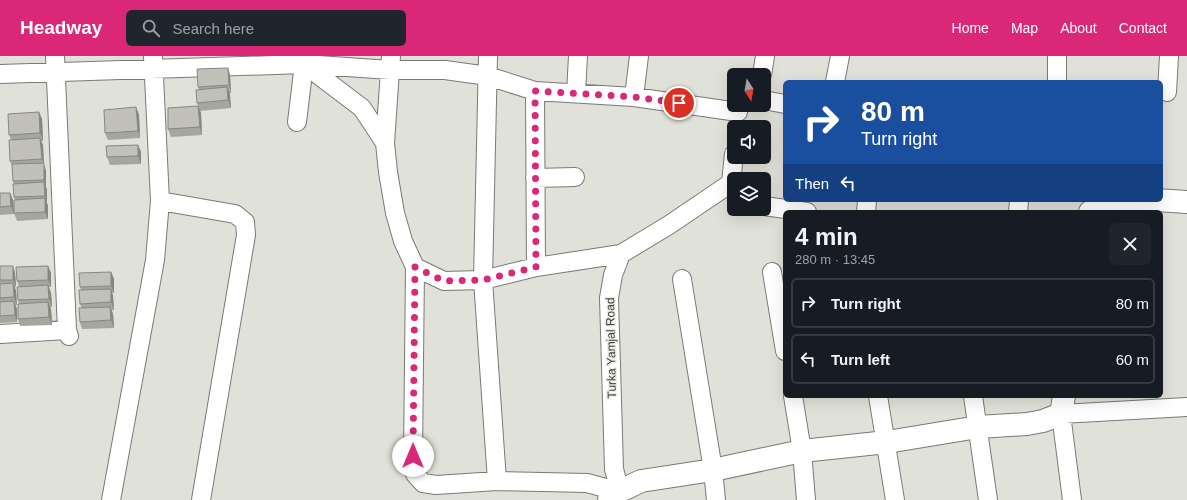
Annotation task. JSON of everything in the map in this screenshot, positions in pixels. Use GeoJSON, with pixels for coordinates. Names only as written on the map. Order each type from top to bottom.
{"type":"FeatureCollection","features":[{"type":"Feature","properties":{"kind":"main road"},"geometry":{"type":"LineString","coordinates":[[1163,200],[1187,202]]}},
{"type":"Feature","properties":{"kind":"main road"},"geometry":{"type":"LineString","coordinates":[[1096,210],[1110,205],[1132,202]]}},
{"type":"Feature","properties":{"kind":"main road"},"geometry":{"type":"LineString","coordinates":[[614,496],[627,486],[641,481],[713,470],[802,451],[887,442],[978,427],[1027,424],[1043,421],[1062,405]]}},
{"type":"Feature","properties":{"kind":"street"},"geometry":{"type":"LineString","coordinates":[[488,56],[483,280],[497,481]]}},
{"type":"Feature","properties":{"kind":"street"},"geometry":{"type":"LineString","coordinates":[[576,93],[578,56]]}},
{"type":"Feature","properties":{"kind":"street"},"geometry":{"type":"LineString","coordinates":[[634,97],[639,56]]}},
{"type":"Feature","properties":{"kind":"street"},"geometry":{"type":"LineString","coordinates":[[763,68],[765,56]]}},
{"type":"Feature","properties":{"kind":"street"},"geometry":{"type":"LineString","coordinates":[[835,80],[840,56]]}},
{"type":"Feature","properties":{"kind":"street"},"geometry":{"type":"LineString","coordinates":[[1057,56],[1057,80]]}},
{"type":"Feature","properties":{"kind":"street"},"geometry":{"type":"LineString","coordinates":[[1167,92],[1170,56]]}},
{"type":"Feature","properties":{"kind":"street"},"geometry":{"type":"LineString","coordinates":[[0,74],[56,64],[305,60],[391,63],[488,76],[535,91],[634,97],[742,115]]}},
{"type":"Feature","properties":{"kind":"street"},"geometry":{"type":"LineString","coordinates":[[297,122],[305,60]]}},
{"type":"Feature","properties":{"kind":"street"},"geometry":{"type":"LineString","coordinates":[[305,60],[362,108],[385,143]]}},
{"type":"Feature","properties":{"kind":"street"},"geometry":{"type":"LineString","coordinates":[[111,500],[155,260],[160,201],[153,63]]}},
{"type":"Feature","properties":{"kind":"street"},"geometry":{"type":"LineString","coordinates":[[391,63],[385,143],[388,172],[395,213],[403,241],[415,267],[413,456],[415,474],[423,483],[436,485],[497,481],[587,483],[614,496]]}},
{"type":"Feature","properties":{"kind":"street"},"geometry":{"type":"LineString","coordinates":[[0,334],[68,333],[56,64]]}},
{"type":"Feature","properties":{"kind":"street"},"geometry":{"type":"LineString","coordinates":[[535,91],[536,267]]}},
{"type":"Feature","properties":{"kind":"street"},"geometry":{"type":"LineString","coordinates":[[771,101],[783,104]]}},
{"type":"Feature","properties":{"kind":"street"},"geometry":{"type":"LineString","coordinates":[[535,178],[574,177]]}},
{"type":"Feature","properties":{"kind":"street"},"geometry":{"type":"LineString","coordinates":[[415,267],[444,281],[483,280],[536,267],[621,254],[669,224],[727,192]]}},
{"type":"Feature","properties":{"kind":"street"},"geometry":{"type":"LineString","coordinates":[[160,201],[235,214],[245,222],[246,235],[201,500]]}},
{"type":"Feature","properties":{"kind":"street"},"geometry":{"type":"LineString","coordinates":[[771,207],[793,210]]}},
{"type":"Feature","properties":{"kind":"street","name":"Turka Yamjal Road"},"geometry":{"type":"LineString","coordinates":[[614,496],[609,298],[614,275],[621,254]]}},
{"type":"Feature","properties":{"kind":"street"},"geometry":{"type":"LineString","coordinates":[[772,272],[783,339]]}},
{"type":"Feature","properties":{"kind":"street"},"geometry":{"type":"LineString","coordinates":[[682,279],[713,470],[716,500]]}},
{"type":"Feature","properties":{"kind":"street"},"geometry":{"type":"LineString","coordinates":[[793,398],[802,451],[806,500]]}},
{"type":"Feature","properties":{"kind":"street"},"geometry":{"type":"LineString","coordinates":[[878,398],[887,442],[895,500]]}},
{"type":"Feature","properties":{"kind":"street"},"geometry":{"type":"LineString","coordinates":[[973,398],[988,500]]}},
{"type":"Feature","properties":{"kind":"street"},"geometry":{"type":"LineString","coordinates":[[1072,500],[1062,405],[1187,407]]}},
{"type":"Feature","properties":{"kind":"building"},"geometry":{"type":"Polygon","coordinates":[[[228,68],[229,85],[198,87],[197,69],[228,68]]]}},
{"type":"Feature","properties":{"kind":"building"},"geometry":{"type":"Polygon","coordinates":[[[227,87],[228,100],[197,103],[196,90],[227,87]]]}},
{"type":"Feature","properties":{"kind":"building"},"geometry":{"type":"Polygon","coordinates":[[[198,106],[200,127],[168,129],[168,108],[198,106]]]}},
{"type":"Feature","properties":{"kind":"building"},"geometry":{"type":"Polygon","coordinates":[[[136,107],[138,131],[105,133],[104,110],[136,107]]]}},
{"type":"Feature","properties":{"kind":"building"},"geometry":{"type":"Polygon","coordinates":[[[39,112],[40,133],[9,135],[8,114],[39,112]]]}},
{"type":"Feature","properties":{"kind":"building"},"geometry":{"type":"Polygon","coordinates":[[[40,138],[42,159],[10,161],[9,140],[40,138]]]}},
{"type":"Feature","properties":{"kind":"building"},"geometry":{"type":"Polygon","coordinates":[[[138,145],[138,156],[107,157],[106,146],[138,145]]]}},
{"type":"Feature","properties":{"kind":"building"},"geometry":{"type":"Polygon","coordinates":[[[44,163],[44,180],[13,181],[12,164],[44,163]]]}},
{"type":"Feature","properties":{"kind":"building"},"geometry":{"type":"Polygon","coordinates":[[[44,182],[45,196],[14,197],[13,184],[44,182]]]}},
{"type":"Feature","properties":{"kind":"building"},"geometry":{"type":"Polygon","coordinates":[[[0,193],[10,193],[11,206],[0,207],[0,193]]]}},
{"type":"Feature","properties":{"kind":"building"},"geometry":{"type":"Polygon","coordinates":[[[45,198],[45,212],[14,213],[14,200],[45,198]]]}},
{"type":"Feature","properties":{"kind":"building"},"geometry":{"type":"Polygon","coordinates":[[[0,266],[13,266],[13,280],[0,280],[0,266]]]}},
{"type":"Feature","properties":{"kind":"building"},"geometry":{"type":"Polygon","coordinates":[[[48,266],[48,280],[17,281],[16,267],[48,266]]]}},
{"type":"Feature","properties":{"kind":"building"},"geometry":{"type":"Polygon","coordinates":[[[111,272],[111,286],[80,287],[79,273],[111,272]]]}},
{"type":"Feature","properties":{"kind":"building"},"geometry":{"type":"Polygon","coordinates":[[[13,283],[14,297],[0,298],[0,284],[13,283]]]}},
{"type":"Feature","properties":{"kind":"building"},"geometry":{"type":"Polygon","coordinates":[[[48,285],[49,299],[18,300],[17,287],[48,285]]]}},
{"type":"Feature","properties":{"kind":"building"},"geometry":{"type":"Polygon","coordinates":[[[111,289],[111,302],[80,304],[79,290],[111,289]]]}},
{"type":"Feature","properties":{"kind":"building"},"geometry":{"type":"Polygon","coordinates":[[[14,301],[15,315],[0,316],[0,302],[14,301]]]}},
{"type":"Feature","properties":{"kind":"building"},"geometry":{"type":"Polygon","coordinates":[[[48,302],[49,317],[18,319],[18,304],[48,302]]]}},
{"type":"Feature","properties":{"kind":"building"},"geometry":{"type":"Polygon","coordinates":[[[110,307],[111,320],[80,322],[79,308],[110,307]]]}},
{"type":"Feature","properties":{"kind":"route"},"geometry":{"type":"LineString","coordinates":[[413,456],[415,267],[444,281],[483,280],[536,267],[535,91],[634,97],[679,103]]}}]}
